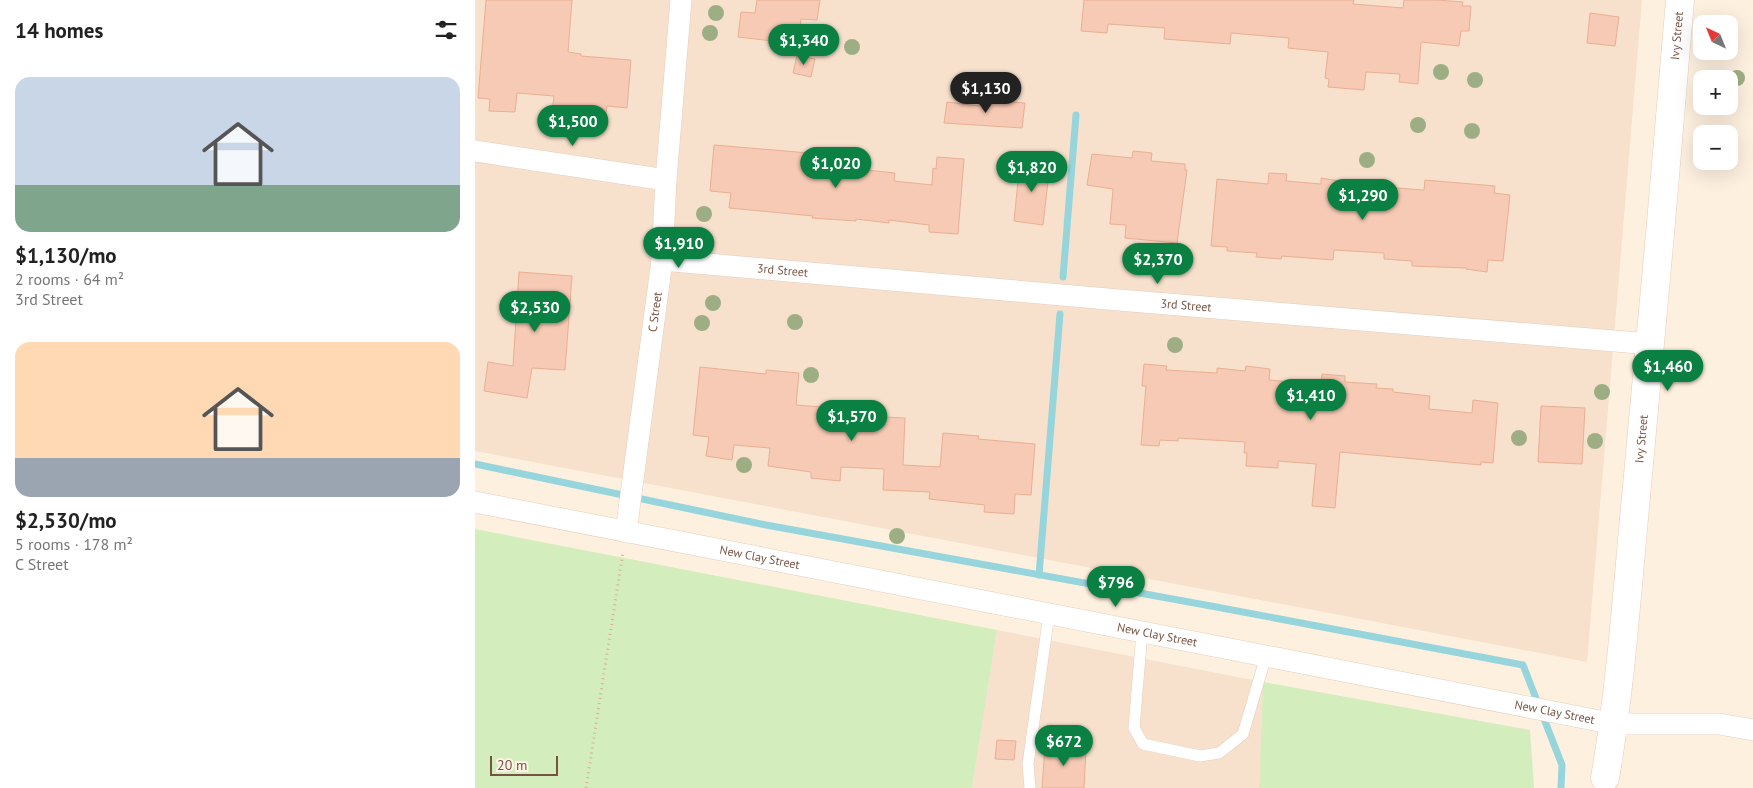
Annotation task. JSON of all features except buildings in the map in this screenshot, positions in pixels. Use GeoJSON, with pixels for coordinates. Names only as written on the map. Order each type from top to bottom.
{"type":"FeatureCollection","features":[{"type":"Feature","properties":{"kind":"street","name":"C Street"},"geometry":{"type":"LineString","coordinates":[[626,532],[662,260],[666,180],[681,0]]}},
{"type":"Feature","properties":{"kind":"street","name":"Ivy Street"},"geometry":{"type":"LineString","coordinates":[[1605,783],[1615,724],[1651,344],[1679,0]]}},
{"type":"Feature","properties":{"kind":"street"},"geometry":{"type":"LineString","coordinates":[[475,151],[666,180]]}},
{"type":"Feature","properties":{"kind":"street","name":"3rd Street"},"geometry":{"type":"LineString","coordinates":[[662,260],[1651,344]]}},
{"type":"Feature","properties":{"kind":"street","name":"New Clay Street"},"geometry":{"type":"LineString","coordinates":[[475,502],[1615,724],[1719,724],[1753,730]]}},
{"type":"Feature","properties":{"kind":"lane"},"geometry":{"type":"LineString","coordinates":[[1030,788],[1028,764],[1049,614]]}},
{"type":"Feature","properties":{"kind":"lane"},"geometry":{"type":"LineString","coordinates":[[1142,632],[1134,728],[1143,744],[1200,756],[1219,753],[1243,734],[1266,656]]}},
{"type":"Feature","properties":{"kind":"path"},"geometry":{"type":"LineString","coordinates":[[586,788],[626,532]]}},
{"type":"Feature","properties":{"kind":"shaded area"},"geometry":{"type":"Polygon","coordinates":[[[475,0],[1642,0],[1587,662],[475,451],[475,0]]]}},
{"type":"Feature","properties":{"kind":"shaded area"},"geometry":{"type":"Polygon","coordinates":[[[997,630],[1263,682],[1259,788],[972,788],[997,630]]]}},
{"type":"Feature","properties":{"kind":"green space"},"geometry":{"type":"Polygon","coordinates":[[[475,529],[997,630],[972,788],[475,788],[475,529]]]}},
{"type":"Feature","properties":{"kind":"green space"},"geometry":{"type":"Polygon","coordinates":[[[1263,682],[1530,730],[1534,788],[1259,788],[1263,682]]]}},
{"type":"Feature","properties":{"kind":"waterway"},"geometry":{"type":"LineString","coordinates":[[1063,277],[1076,115]]}},
{"type":"Feature","properties":{"kind":"waterway"},"geometry":{"type":"LineString","coordinates":[[1039,575],[1060,314]]}},
{"type":"Feature","properties":{"kind":"waterway"},"geometry":{"type":"LineString","coordinates":[[475,464],[766,525],[1523,665],[1562,765],[1561,788]]}}]}
